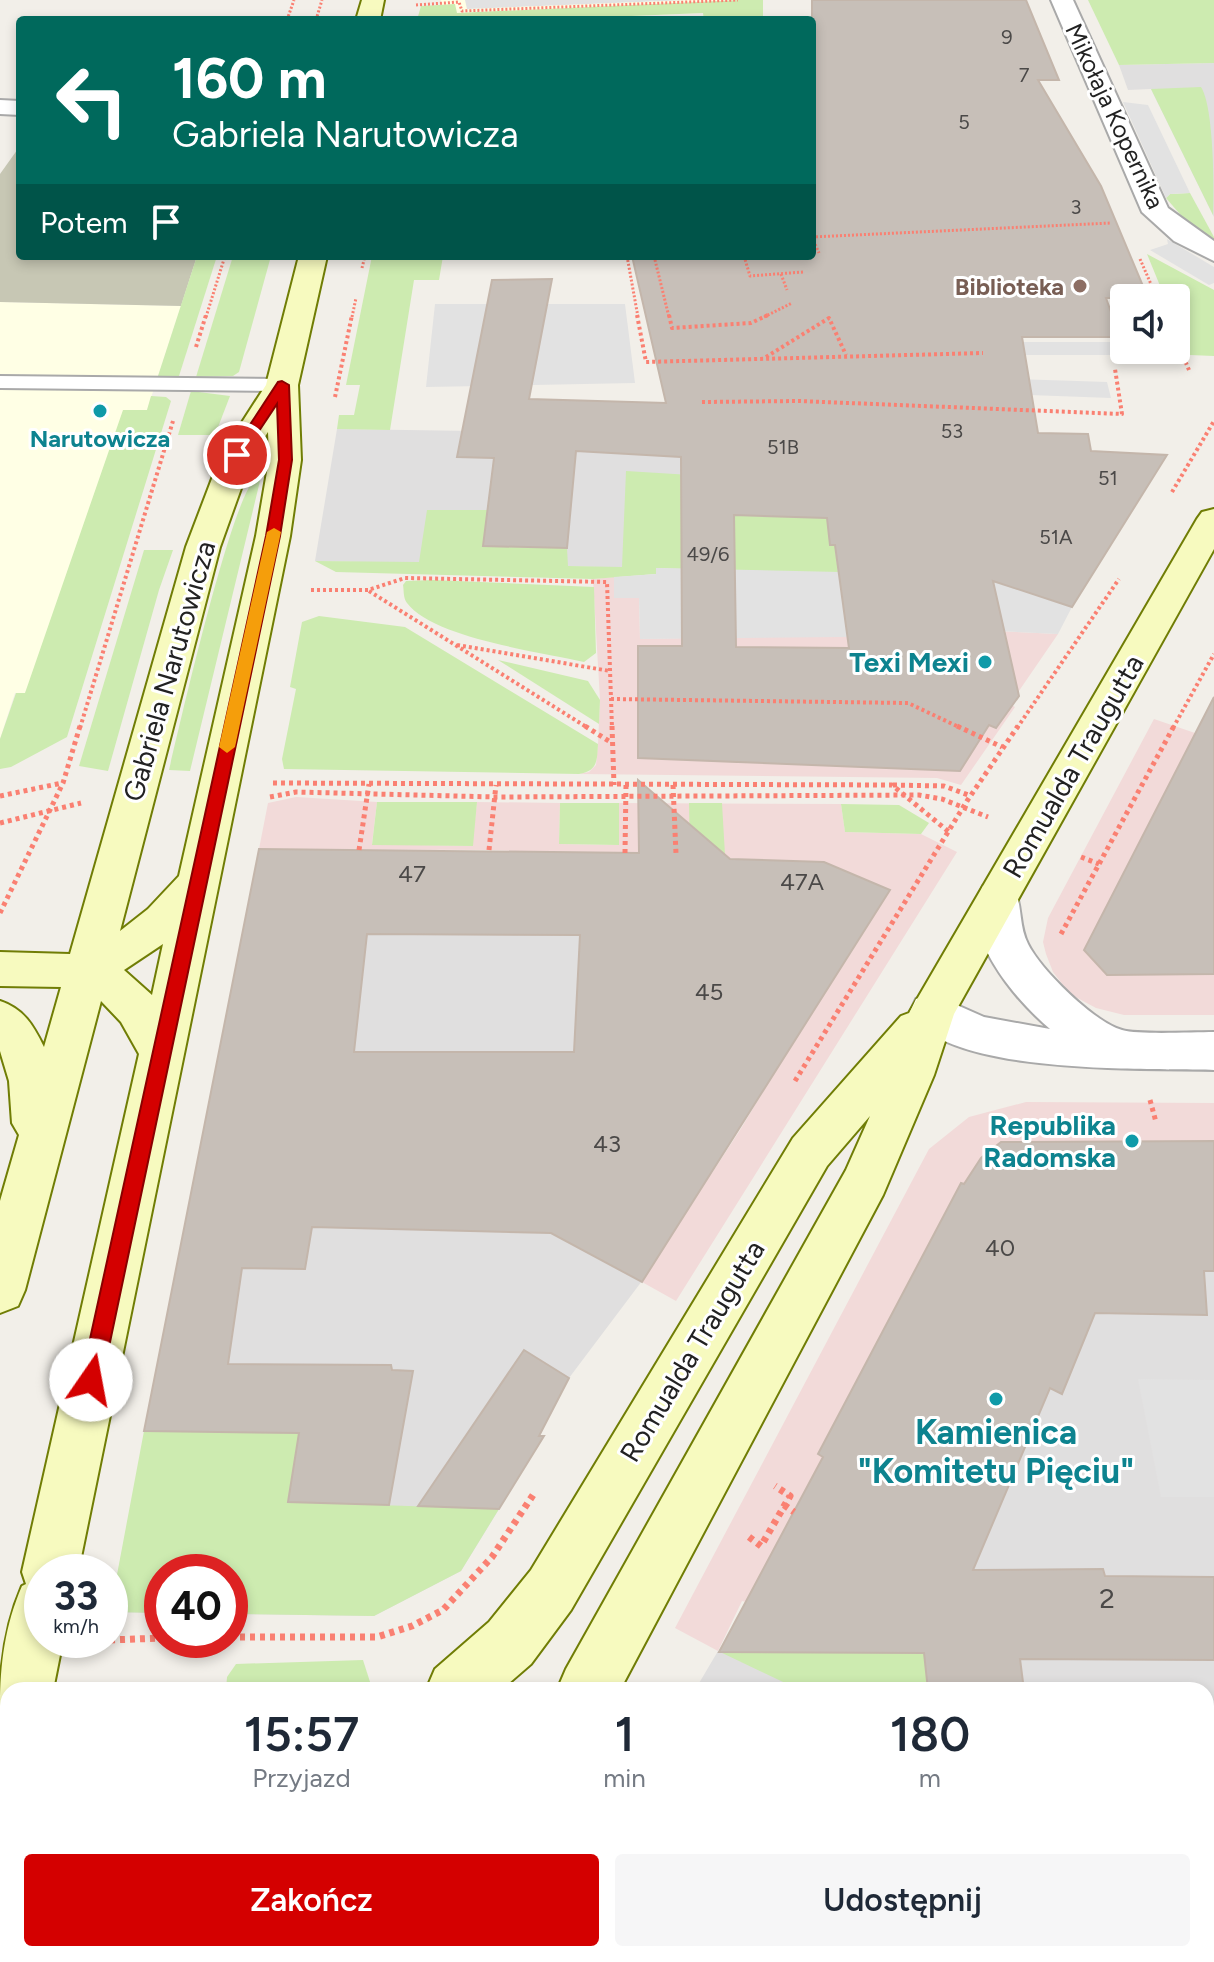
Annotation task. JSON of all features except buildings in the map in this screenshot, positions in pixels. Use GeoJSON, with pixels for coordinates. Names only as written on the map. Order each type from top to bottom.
{"type":"FeatureCollection","features":[{"type":"Feature","properties":{"kind":"street","name":"Mikołaja Kopernika"},"geometry":{"type":"LineString","coordinates":[[1062,0],[1156,212],[1184,235],[1214,253]]}},
{"type":"Feature","properties":{"kind":"street","name":"Gabriela Narutowicza"},"geometry":{"type":"LineString","coordinates":[[54,1554],[273,536],[285,460],[282,385],[312,260]]}},
{"type":"Feature","properties":{"kind":"street","name":"Gabriela Narutowicza"},"geometry":{"type":"LineString","coordinates":[[0,1290],[203,547],[237,455],[282,385]]}},
{"type":"Feature","properties":{"kind":"street","name":"Romualda Traugutta"},"geometry":{"type":"LineString","coordinates":[[465,1682],[510,1643],[551,1590],[810,1152],[932,1012],[1214,519]]}},
{"type":"Feature","properties":{"kind":"street","name":"Gabriela Narutowicza"},"geometry":{"type":"LineString","coordinates":[[85,970],[130,947],[172,911],[201,877]]}},
{"type":"Feature","properties":{"kind":"street"},"geometry":{"type":"LineString","coordinates":[[998,897],[1001,932],[1030,981],[1050,1005],[1117,1050]]}},
{"type":"Feature","properties":{"kind":"street"},"geometry":{"type":"LineString","coordinates":[[0,969],[85,970],[121,991],[137,1008],[161,1053]]}},
{"type":"Feature","properties":{"kind":"street"},"geometry":{"type":"LineString","coordinates":[[932,1012],[975,1033],[1040,1047],[1214,1051]]}},
{"type":"Feature","properties":{"kind":"street","name":"Romualda Traugutta"},"geometry":{"type":"LineString","coordinates":[[592,1682],[866,1180],[911,1075],[932,1012]]}},
{"type":"Feature","properties":{"kind":"street"},"geometry":{"type":"LineString","coordinates":[[0,1019],[20,1044],[36,1091],[35,1160]]}},
{"type":"Feature","properties":{"kind":"street"},"geometry":{"type":"LineString","coordinates":[[28,1682],[33,1658]]}},
{"type":"Feature","properties":{"kind":"lane"},"geometry":{"type":"LineString","coordinates":[[0,382],[282,385]]}},
{"type":"Feature","properties":{"kind":"path"},"geometry":{"type":"LineString","coordinates":[[416,5],[459,2],[462,11],[738,0]]}},
{"type":"Feature","properties":{"kind":"path"},"geometry":{"type":"LineString","coordinates":[[816,237],[1117,223]]}},
{"type":"Feature","properties":{"kind":"path"},"geometry":{"type":"LineString","coordinates":[[816,248],[819,253]]}},
{"type":"Feature","properties":{"kind":"path"},"geometry":{"type":"LineString","coordinates":[[0,913],[63,783],[224,260]]}},
{"type":"Feature","properties":{"kind":"path"},"geometry":{"type":"LineString","coordinates":[[628,260],[646,362],[983,353]]}},
{"type":"Feature","properties":{"kind":"path"},"geometry":{"type":"LineString","coordinates":[[655,260],[672,328],[751,323],[792,303]]}},
{"type":"Feature","properties":{"kind":"path"},"geometry":{"type":"LineString","coordinates":[[745,260],[750,276],[803,272]]}},
{"type":"Feature","properties":{"kind":"path"},"geometry":{"type":"LineString","coordinates":[[781,274],[787,290]]}},
{"type":"Feature","properties":{"kind":"path"},"geometry":{"type":"LineString","coordinates":[[765,357],[829,318],[846,355]]}},
{"type":"Feature","properties":{"kind":"path"},"geometry":{"type":"LineString","coordinates":[[1186,364],[1189,370]]}},
{"type":"Feature","properties":{"kind":"path"},"geometry":{"type":"LineString","coordinates":[[702,402],[799,401],[1122,414],[1115,369]]}},
{"type":"Feature","properties":{"kind":"path"},"geometry":{"type":"LineString","coordinates":[[1170,496],[1214,421]]}},
{"type":"Feature","properties":{"kind":"path"},"geometry":{"type":"LineString","coordinates":[[788,1092],[1002,747],[1120,577]]}},
{"type":"Feature","properties":{"kind":"path"},"geometry":{"type":"LineString","coordinates":[[298,589],[368,590],[405,578],[607,582],[614,785]]}},
{"type":"Feature","properties":{"kind":"path"},"geometry":{"type":"LineString","coordinates":[[368,590],[612,743]]}},
{"type":"Feature","properties":{"kind":"path"},"geometry":{"type":"LineString","coordinates":[[454,644],[610,671]]}},
{"type":"Feature","properties":{"kind":"path"},"geometry":{"type":"LineString","coordinates":[[1061,947],[1062,928],[1214,654]]}},
{"type":"Feature","properties":{"kind":"path"},"geometry":{"type":"LineString","coordinates":[[611,699],[908,703],[1002,747]]}},
{"type":"Feature","properties":{"kind":"path"},"geometry":{"type":"LineString","coordinates":[[0,796],[63,783]]}},
{"type":"Feature","properties":{"kind":"path"},"geometry":{"type":"LineString","coordinates":[[268,783],[892,785],[944,786],[971,796]]}},
{"type":"Feature","properties":{"kind":"path"},"geometry":{"type":"LineString","coordinates":[[359,850],[369,784]]}},
{"type":"Feature","properties":{"kind":"path"},"geometry":{"type":"LineString","coordinates":[[489,850],[496,785]]}},
{"type":"Feature","properties":{"kind":"path"},"geometry":{"type":"LineString","coordinates":[[625,853],[626,785]]}},
{"type":"Feature","properties":{"kind":"path"},"geometry":{"type":"LineString","coordinates":[[673,785],[676,854]]}},
{"type":"Feature","properties":{"kind":"path"},"geometry":{"type":"LineString","coordinates":[[892,785],[949,832]]}},
{"type":"Feature","properties":{"kind":"path"},"geometry":{"type":"LineString","coordinates":[[263,799],[296,792],[495,797],[904,796],[933,797],[982,814]]}},
{"type":"Feature","properties":{"kind":"path"},"geometry":{"type":"LineString","coordinates":[[749,1537],[761,1546],[790,1496],[775,1486]]}},
{"type":"Feature","properties":{"kind":"path"},"geometry":{"type":"LineString","coordinates":[[248,1637],[377,1637],[412,1626],[443,1610],[492,1557],[535,1492]]}},
{"type":"Feature","properties":{"kind":"path"},"geometry":{"type":"LineString","coordinates":[[784,1505],[794,1512]]}},
{"type":"Feature","properties":{"kind":"shaded area"},"geometry":{"type":"Polygon","coordinates":[[[441,0],[763,0],[703,13],[438,16],[441,0]]]}},
{"type":"Feature","properties":{"kind":"shaded area"},"geometry":{"type":"Polygon","coordinates":[[[465,0],[688,0],[467,9],[465,0]]]}},
{"type":"Feature","properties":{"kind":"shaded area"},"geometry":{"type":"Polygon","coordinates":[[[1214,63],[1214,217],[1151,89],[1128,90],[1119,65],[1214,63]]]}},
{"type":"Feature","properties":{"kind":"shaded area"},"geometry":{"type":"Polygon","coordinates":[[[1123,102],[1148,105],[1190,193],[1170,194],[1166,198],[1123,102]]]}},
{"type":"Feature","properties":{"kind":"shaded area"},"geometry":{"type":"Polygon","coordinates":[[[16,152],[16,260],[196,260],[181,306],[0,302],[0,174],[16,152]]]}},
{"type":"Feature","properties":{"kind":"shaded area"},"geometry":{"type":"Polygon","coordinates":[[[1167,239],[1214,267],[1214,283],[1209,285],[1150,250],[1168,244],[1167,239]]]}},
{"type":"Feature","properties":{"kind":"shaded area"},"geometry":{"type":"Polygon","coordinates":[[[0,302],[181,306],[147,410],[25,693],[15,693],[0,739],[0,302]]]}},
{"type":"Feature","properties":{"kind":"shaded area"},"geometry":{"type":"Polygon","coordinates":[[[435,304],[625,304],[635,383],[426,387],[435,304]]]}},
{"type":"Feature","properties":{"kind":"shaded area"},"geometry":{"type":"Polygon","coordinates":[[[988,342],[1110,342],[1110,355],[992,355],[988,342]]]}},
{"type":"Feature","properties":{"kind":"shaded area"},"geometry":{"type":"Polygon","coordinates":[[[862,374],[1107,382],[1111,398],[863,389],[862,374]]]}},
{"type":"Feature","properties":{"kind":"shaded area"},"geometry":{"type":"Polygon","coordinates":[[[337,429],[682,434],[1167,455],[1072,607],[975,575],[315,561],[337,429]]]}},
{"type":"Feature","properties":{"kind":"shaded area"},"geometry":{"type":"Polygon","coordinates":[[[656,568],[975,575],[1072,607],[1058,634],[998,631],[944,636],[640,639],[639,598],[614,598],[614,577],[656,574],[656,568]]]}},
{"type":"Feature","properties":{"kind":"shaded area"},"geometry":{"type":"Polygon","coordinates":[[[614,577],[614,598],[639,598],[640,639],[998,631],[1058,634],[1010,704],[1015,707],[961,785],[937,778],[579,774],[589,772],[596,765],[598,744],[600,700],[593,579],[614,577]]]}},
{"type":"Feature","properties":{"kind":"shaded area"},"geometry":{"type":"Polygon","coordinates":[[[1154,719],[1195,733],[1084,950],[1107,975],[1214,974],[1214,1015],[1124,1015],[1096,1008],[1070,994],[1053,972],[1043,942],[1048,918],[1154,719]]]}},
{"type":"Feature","properties":{"kind":"shaded area"},"geometry":{"type":"Polygon","coordinates":[[[296,797],[377,802],[372,844],[472,846],[477,802],[560,803],[559,844],[618,845],[619,803],[841,804],[845,832],[921,834],[957,852],[676,1301],[642,1282],[643,1277],[696,1198],[709,1172],[712,1173],[740,1130],[842,961],[846,961],[890,890],[824,862],[489,850],[259,849],[268,803],[296,797]]]}},
{"type":"Feature","properties":{"kind":"shaded area"},"geometry":{"type":"Polygon","coordinates":[[[251,894],[868,924],[645,1277],[569,1378],[539,1435],[544,1436],[461,1571],[374,1616],[248,1614],[248,1554],[144,1554],[144,1613],[128,1612],[128,1554],[121,1554],[251,894]]]}},
{"type":"Feature","properties":{"kind":"shaded area"},"geometry":{"type":"Polygon","coordinates":[[[1026,1102],[1214,1103],[1214,1141],[1018,1141],[966,1184],[961,1183],[819,1454],[823,1457],[746,1602],[742,1601],[718,1651],[675,1628],[929,1149],[969,1117],[1026,1102]]]}},
{"type":"Feature","properties":{"kind":"shaded area"},"geometry":{"type":"Polygon","coordinates":[[[1195,1271],[1214,1271],[1214,1682],[700,1682],[718,1651],[924,1653],[1050,1388],[1062,1394],[1077,1358],[1086,1296],[1128,1279],[1138,1314],[1206,1315],[1195,1271]]]}},
{"type":"Feature","properties":{"kind":"shaded area"},"geometry":{"type":"Polygon","coordinates":[[[1138,1379],[1214,1380],[1214,1497],[1161,1497],[1138,1379]]]}},
{"type":"Feature","properties":{"kind":"green space"},"geometry":{"type":"Polygon","coordinates":[[[763,0],[763,16],[703,16],[703,13],[418,16],[421,6],[455,4],[457,13],[763,0]]]}},
{"type":"Feature","properties":{"kind":"green space"},"geometry":{"type":"Polygon","coordinates":[[[1088,0],[1214,0],[1214,63],[1119,65],[1088,0]]]}},
{"type":"Feature","properties":{"kind":"green space"},"geometry":{"type":"Polygon","coordinates":[[[1201,87],[1211,129],[1213,215],[1151,89],[1201,87]]]}},
{"type":"Feature","properties":{"kind":"green space"},"geometry":{"type":"Polygon","coordinates":[[[1190,193],[1214,240],[1185,220],[1166,198],[1170,194],[1190,193]]]}},
{"type":"Feature","properties":{"kind":"green space"},"geometry":{"type":"Polygon","coordinates":[[[1147,254],[1214,290],[1214,356],[1190,355],[1190,284],[1159,284],[1147,254]]]}},
{"type":"Feature","properties":{"kind":"green space"},"geometry":{"type":"Polygon","coordinates":[[[196,260],[216,260],[179,376],[158,376],[196,260]]]}},
{"type":"Feature","properties":{"kind":"green space"},"geometry":{"type":"Polygon","coordinates":[[[232,260],[270,260],[239,372],[233,376],[196,377],[232,260]]]}},
{"type":"Feature","properties":{"kind":"green space"},"geometry":{"type":"Polygon","coordinates":[[[371,260],[442,260],[439,280],[414,280],[390,430],[337,429],[339,415],[354,415],[360,385],[346,385],[371,260]]]}},
{"type":"Feature","properties":{"kind":"green space"},"geometry":{"type":"Polygon","coordinates":[[[191,391],[230,396],[215,435],[178,435],[191,391]]]}},
{"type":"Feature","properties":{"kind":"green space"},"geometry":{"type":"Polygon","coordinates":[[[151,396],[166,397],[171,401],[67,737],[11,767],[0,769],[0,739],[16,693],[25,693],[123,410],[147,410],[151,396]]]}},
{"type":"Feature","properties":{"kind":"green space"},"geometry":{"type":"Polygon","coordinates":[[[626,471],[853,485],[827,518],[830,545],[858,545],[864,549],[835,548],[838,573],[657,568],[656,574],[593,579],[336,572],[315,561],[419,562],[427,510],[488,510],[567,548],[568,566],[622,567],[626,471]]]}},
{"type":"Feature","properties":{"kind":"green space"},"geometry":{"type":"Polygon","coordinates":[[[256,478],[260,481],[190,771],[169,770],[221,567],[246,494],[256,478]]]}},
{"type":"Feature","properties":{"kind":"green space"},"geometry":{"type":"Polygon","coordinates":[[[144,550],[173,550],[108,771],[79,766],[144,550]]]}},
{"type":"Feature","properties":{"kind":"green space"},"geometry":{"type":"Polygon","coordinates":[[[406,581],[594,587],[596,653],[584,662],[489,642],[440,626],[420,615],[407,603],[404,594],[406,581]]]}},
{"type":"Feature","properties":{"kind":"green space"},"geometry":{"type":"Polygon","coordinates":[[[319,616],[405,627],[598,744],[595,764],[590,770],[579,774],[284,769],[282,759],[296,689],[290,687],[302,622],[319,616]]]}},
{"type":"Feature","properties":{"kind":"green space"},"geometry":{"type":"Polygon","coordinates":[[[498,660],[588,681],[600,700],[599,724],[498,660]]]}},
{"type":"Feature","properties":{"kind":"green space"},"geometry":{"type":"Polygon","coordinates":[[[377,802],[477,802],[473,846],[372,845],[377,802]]]}},
{"type":"Feature","properties":{"kind":"green space"},"geometry":{"type":"Polygon","coordinates":[[[560,803],[619,803],[619,845],[559,844],[560,803]]]}},
{"type":"Feature","properties":{"kind":"green space"},"geometry":{"type":"Polygon","coordinates":[[[689,803],[722,803],[725,855],[690,854],[689,803]]]}},
{"type":"Feature","properties":{"kind":"green space"},"geometry":{"type":"Polygon","coordinates":[[[841,804],[899,805],[929,823],[921,834],[845,832],[841,804]]]}},
{"type":"Feature","properties":{"kind":"green space"},"geometry":{"type":"Polygon","coordinates":[[[144,1431],[299,1433],[288,1502],[499,1509],[461,1571],[374,1616],[248,1614],[248,1554],[144,1554],[144,1613],[128,1612],[128,1554],[121,1554],[144,1431]]]}},
{"type":"Feature","properties":{"kind":"green space"},"geometry":{"type":"Polygon","coordinates":[[[718,1651],[924,1653],[927,1682],[783,1682],[718,1651]]]}},
{"type":"Feature","properties":{"kind":"green space"},"geometry":{"type":"Polygon","coordinates":[[[363,1660],[370,1682],[227,1682],[236,1664],[363,1660]]]}},
{"type":"Feature","properties":{"kind":"slow traffic"},"geometry":{"type":"LineString","coordinates":[[227,747],[274,532]]}},
{"type":"Feature","properties":{"kind":"place","name":"Biblioteka"},"geometry":{"type":"Point","coordinates":[1080,286]}},
{"type":"Feature","properties":{"kind":"place","name":"Narutowicza"},"geometry":{"type":"Point","coordinates":[100,411]}},
{"type":"Feature","properties":{"kind":"place","name":"Texi Mexi"},"geometry":{"type":"Point","coordinates":[985,662]}},
{"type":"Feature","properties":{"kind":"place","name":"Republika Radomska"},"geometry":{"type":"Point","coordinates":[1132,1141]}},
{"type":"Feature","properties":{"kind":"place","name":"Kamienica \"Komitetu Pięciu\""},"geometry":{"type":"Point","coordinates":[996,1399]}},
{"type":"Feature","properties":{"kind":"route"},"geometry":{"type":"LineString","coordinates":[[91,1380],[273,536],[285,460],[282,385],[237,455]]}}]}
